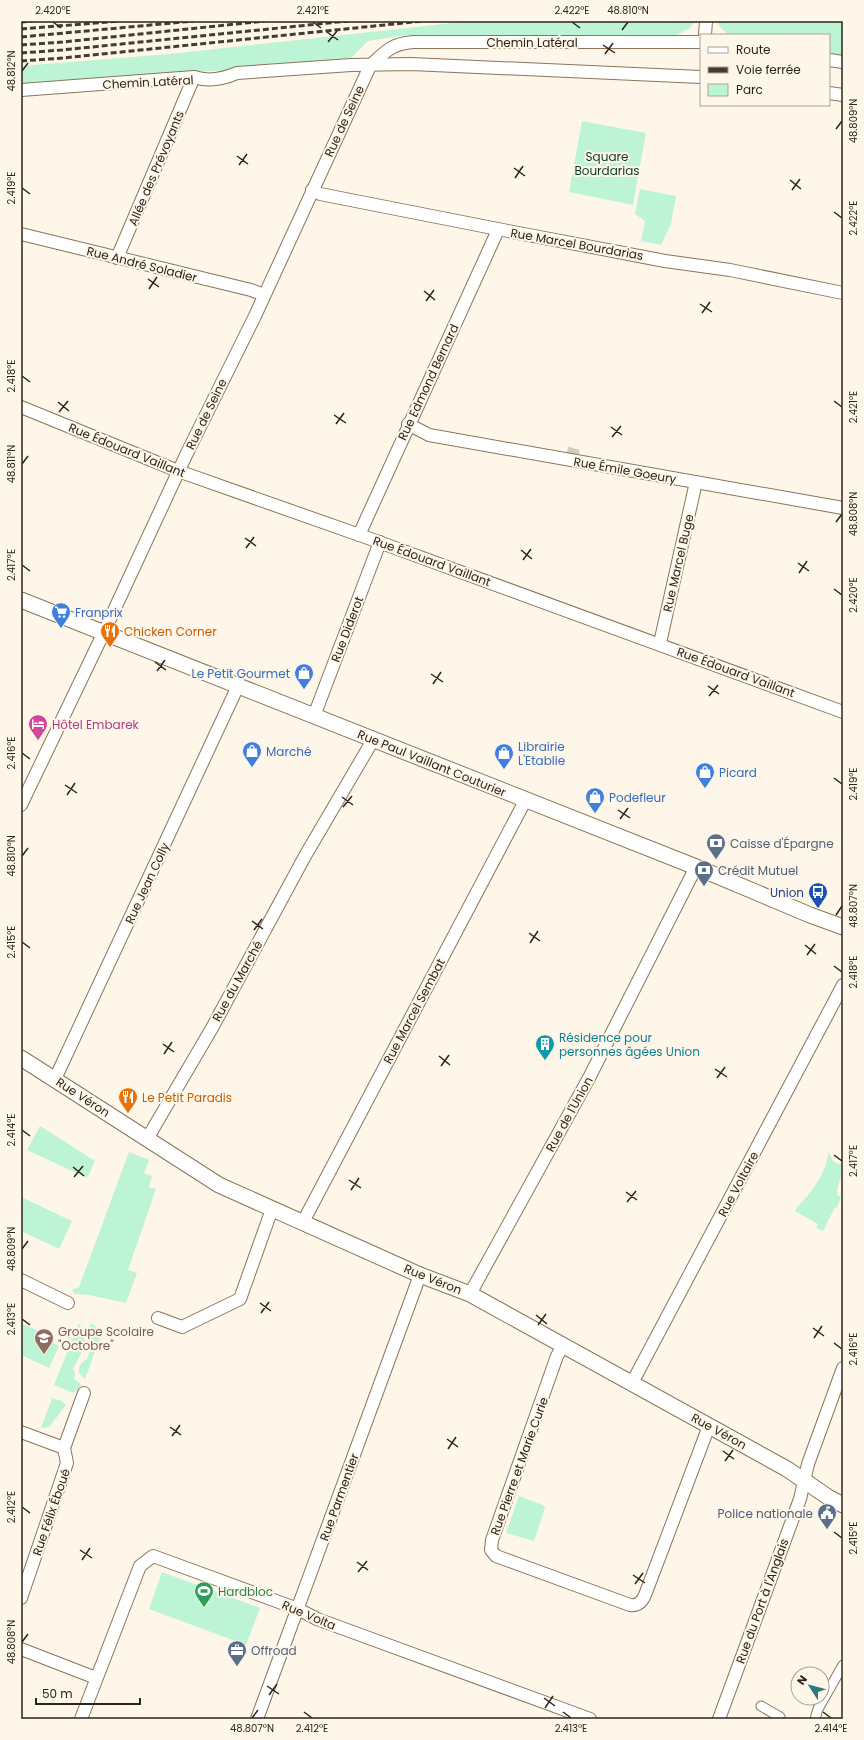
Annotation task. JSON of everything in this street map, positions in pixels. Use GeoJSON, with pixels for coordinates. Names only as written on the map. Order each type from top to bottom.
{"type":"FeatureCollection","features":[{"type":"Feature","properties":{"kind":"street"},"geometry":{"type":"LineString","coordinates":[[705,34],[706,21]]}},
{"type":"Feature","properties":{"kind":"street","name":"Chemin Latéral"},"geometry":{"type":"LineString","coordinates":[[370,66],[389,49],[398,44],[406,43],[700,42]]}},
{"type":"Feature","properties":{"kind":"street"},"geometry":{"type":"LineString","coordinates":[[830,60],[843,62]]}},
{"type":"Feature","properties":{"kind":"street","name":"Chemin Latéral"},"geometry":{"type":"LineString","coordinates":[[21,90],[194,77],[200,79],[222,79],[237,73],[351,65],[370,66],[411,64],[700,77]]}},
{"type":"Feature","properties":{"kind":"street","name":"Rue de Seine"},"geometry":{"type":"LineString","coordinates":[[21,805],[104,632],[178,471],[264,295],[370,66]]}},
{"type":"Feature","properties":{"kind":"street","name":"Allée des Prévoyants"},"geometry":{"type":"LineString","coordinates":[[117,258],[194,77]]}},
{"type":"Feature","properties":{"kind":"street"},"geometry":{"type":"LineString","coordinates":[[830,93],[843,95]]}},
{"type":"Feature","properties":{"kind":"street","name":"Rue Marcel Bourdarias"},"geometry":{"type":"LineString","coordinates":[[312,190],[320,194],[498,230],[672,262],[736,272],[843,293]]}},
{"type":"Feature","properties":{"kind":"street","name":"Rue Edmond Bernard"},"geometry":{"type":"LineString","coordinates":[[359,535],[408,424],[498,230]]}},
{"type":"Feature","properties":{"kind":"street","name":"Rue André Soladier"},"geometry":{"type":"LineString","coordinates":[[21,234],[251,290],[264,295]]}},
{"type":"Feature","properties":{"kind":"street","name":"Rue Édouard Vaillant"},"geometry":{"type":"LineString","coordinates":[[21,407],[178,471],[660,643],[843,712]]}},
{"type":"Feature","properties":{"kind":"street","name":"Rue Émile Goeury"},"geometry":{"type":"LineString","coordinates":[[408,424],[429,435],[843,508]]}},
{"type":"Feature","properties":{"kind":"street","name":"Rue Marcel Buge"},"geometry":{"type":"LineString","coordinates":[[660,643],[696,482]]}},
{"type":"Feature","properties":{"kind":"street","name":"Rue Diderot"},"geometry":{"type":"LineString","coordinates":[[314,716],[380,542]]}},
{"type":"Feature","properties":{"kind":"street","name":"Rue Paul Vaillant Couturier"},"geometry":{"type":"LineString","coordinates":[[21,600],[525,801],[696,867],[810,915],[843,927]]}},
{"type":"Feature","properties":{"kind":"street","name":"Rue Jean Colly"},"geometry":{"type":"LineString","coordinates":[[55,1079],[238,686]]}},
{"type":"Feature","properties":{"kind":"street","name":"Rue du Marché"},"geometry":{"type":"LineString","coordinates":[[147,1138],[212,1028],[305,856],[373,740]]}},
{"type":"Feature","properties":{"kind":"street","name":"Rue Marcel Sembat"},"geometry":{"type":"LineString","coordinates":[[302,1222],[525,801]]}},
{"type":"Feature","properties":{"kind":"street","name":"Rue de l'Union"},"geometry":{"type":"LineString","coordinates":[[470,1294],[589,1078],[696,867]]}},
{"type":"Feature","properties":{"kind":"street","name":"Rue Voltaire"},"geometry":{"type":"LineString","coordinates":[[632,1383],[843,985]]}},
{"type":"Feature","properties":{"kind":"street","name":"Rue Véron"},"geometry":{"type":"LineString","coordinates":[[21,1058],[219,1184],[420,1275],[470,1294],[787,1469],[804,1482],[843,1505]]}},
{"type":"Feature","properties":{"kind":"street"},"geometry":{"type":"LineString","coordinates":[[158,1318],[182,1327],[240,1299],[272,1209]]}},
{"type":"Feature","properties":{"kind":"street","name":"Rue Parmentier"},"geometry":{"type":"LineString","coordinates":[[256,1719],[298,1609],[420,1275]]}},
{"type":"Feature","properties":{"kind":"street"},"geometry":{"type":"LineString","coordinates":[[21,1280],[68,1302]]}},
{"type":"Feature","properties":{"kind":"street","name":"Rue Pierre et Marie Curie"},"geometry":{"type":"LineString","coordinates":[[563,1346],[555,1363],[492,1540],[491,1550],[496,1556],[630,1605],[638,1604],[645,1595],[709,1426]]}},
{"type":"Feature","properties":{"kind":"street","name":"Rue du Port à l'Anglais"},"geometry":{"type":"LineString","coordinates":[[718,1719],[796,1510],[808,1464],[843,1368]]}},
{"type":"Feature","properties":{"kind":"street","name":"Rue Félix Éboué"},"geometry":{"type":"LineString","coordinates":[[21,1598],[67,1463],[64,1448],[84,1393]]}},
{"type":"Feature","properties":{"kind":"street"},"geometry":{"type":"LineString","coordinates":[[21,1432],[64,1448]]}},
{"type":"Feature","properties":{"kind":"street","name":"Rue Volta"},"geometry":{"type":"LineString","coordinates":[[81,1719],[140,1566],[153,1556],[298,1609],[324,1622],[590,1719]]}},
{"type":"Feature","properties":{"kind":"street"},"geometry":{"type":"LineString","coordinates":[[21,1649],[96,1678]]}},
{"type":"Feature","properties":{"kind":"street"},"geometry":{"type":"LineString","coordinates":[[815,1719],[818,1709],[843,1665]]}},
{"type":"Feature","properties":{"kind":"street"},"geometry":{"type":"LineString","coordinates":[[761,1706],[780,1717]]}},
{"type":"Feature","properties":{"kind":"green space"},"geometry":{"type":"Polygon","coordinates":[[[470,21],[695,21],[690,28],[671,38],[408,35],[368,41],[351,58],[240,69],[21,84],[21,66],[169,54],[470,21]]]}},
{"type":"Feature","properties":{"kind":"green space"},"geometry":{"type":"Polygon","coordinates":[[[716,21],[843,22],[843,56],[830,54],[830,34],[728,34],[716,21]]]}},
{"type":"Feature","properties":{"kind":"green space","name":"Square Bourdarias"},"geometry":{"type":"Polygon","coordinates":[[[582,121],[646,133],[633,205],[569,192],[582,121]]]}},
{"type":"Feature","properties":{"kind":"green space"},"geometry":{"type":"Polygon","coordinates":[[[640,189],[676,196],[671,224],[661,245],[641,241],[645,221],[635,214],[640,189]]]}},
{"type":"Feature","properties":{"kind":"green space"},"geometry":{"type":"Polygon","coordinates":[[[40,1126],[95,1161],[87,1178],[27,1150],[40,1126]]]}},
{"type":"Feature","properties":{"kind":"green space"},"geometry":{"type":"Polygon","coordinates":[[[829,1151],[833,1161],[843,1164],[837,1195],[841,1197],[837,1208],[835,1207],[823,1231],[816,1228],[818,1224],[795,1211],[819,1179],[826,1163],[829,1151]]]}},
{"type":"Feature","properties":{"kind":"green space"},"geometry":{"type":"Polygon","coordinates":[[[129,1152],[149,1160],[144,1173],[152,1176],[149,1187],[156,1189],[128,1270],[137,1273],[126,1303],[89,1295],[75,1294],[72,1290],[79,1287],[129,1152]]]}},
{"type":"Feature","properties":{"kind":"green space"},"geometry":{"type":"Polygon","coordinates":[[[21,1197],[72,1221],[59,1249],[21,1231],[21,1197]]]}},
{"type":"Feature","properties":{"kind":"green space"},"geometry":{"type":"Polygon","coordinates":[[[21,1323],[40,1332],[39,1336],[59,1346],[49,1368],[21,1355],[21,1323]]]}},
{"type":"Feature","properties":{"kind":"green space"},"geometry":{"type":"Polygon","coordinates":[[[79,1323],[84,1336],[84,1347],[73,1369],[75,1373],[74,1379],[80,1383],[81,1386],[73,1393],[54,1385],[79,1323]]]}},
{"type":"Feature","properties":{"kind":"green space"},"geometry":{"type":"Polygon","coordinates":[[[91,1323],[99,1329],[101,1335],[85,1379],[79,1373],[79,1370],[83,1361],[87,1359],[92,1344],[89,1334],[91,1323]]]}},
{"type":"Feature","properties":{"kind":"green space"},"geometry":{"type":"Polygon","coordinates":[[[52,1398],[62,1401],[66,1405],[49,1427],[41,1428],[52,1398]]]}},
{"type":"Feature","properties":{"kind":"green space"},"geometry":{"type":"Polygon","coordinates":[[[519,1496],[543,1505],[545,1508],[534,1541],[506,1533],[519,1496]]]}},
{"type":"Feature","properties":{"kind":"green space","name":"Hardbloc"},"geometry":{"type":"Polygon","coordinates":[[[162,1572],[260,1608],[246,1645],[149,1609],[162,1572]]]}},
{"type":"Feature","properties":{"kind":"tunnel"},"geometry":{"type":"LineString","coordinates":[[571,460],[575,445]]}},
{"type":"Feature","properties":{"kind":"railway"},"geometry":{"type":"LineString","coordinates":[[21,22],[33,21]]}},
{"type":"Feature","properties":{"kind":"railway"},"geometry":{"type":"LineString","coordinates":[[21,29],[120,21]]}},
{"type":"Feature","properties":{"kind":"railway"},"geometry":{"type":"LineString","coordinates":[[21,37],[194,21]]}},
{"type":"Feature","properties":{"kind":"railway"},"geometry":{"type":"LineString","coordinates":[[21,45],[265,21]]}},
{"type":"Feature","properties":{"kind":"railway"},"geometry":{"type":"LineString","coordinates":[[21,53],[348,21]]}},
{"type":"Feature","properties":{"kind":"railway"},"geometry":{"type":"LineString","coordinates":[[21,61],[423,21]]}},
{"type":"Feature","properties":{"kind":"place","name":"Franprix"},"geometry":{"type":"Point","coordinates":[61,629]}},
{"type":"Feature","properties":{"kind":"place","name":"Chicken Corner"},"geometry":{"type":"Point","coordinates":[110,648]}},
{"type":"Feature","properties":{"kind":"place","name":"Le Petit Gourmet"},"geometry":{"type":"Point","coordinates":[304,690]}},
{"type":"Feature","properties":{"kind":"place","name":"Hôtel Embarek"},"geometry":{"type":"Point","coordinates":[38,741]}},
{"type":"Feature","properties":{"kind":"place","name":"Marché"},"geometry":{"type":"Point","coordinates":[252,768]}},
{"type":"Feature","properties":{"kind":"place","name":"Librairie L'Etablie"},"geometry":{"type":"Point","coordinates":[504,770]}},
{"type":"Feature","properties":{"kind":"place","name":"Picard"},"geometry":{"type":"Point","coordinates":[705,789]}},
{"type":"Feature","properties":{"kind":"place","name":"Podefleur"},"geometry":{"type":"Point","coordinates":[595,814]}},
{"type":"Feature","properties":{"kind":"place","name":"Caisse d'Épargne"},"geometry":{"type":"Point","coordinates":[716,860]}},
{"type":"Feature","properties":{"kind":"place","name":"Crédit Mutuel"},"geometry":{"type":"Point","coordinates":[704,887]}},
{"type":"Feature","properties":{"kind":"place","name":"Union"},"geometry":{"type":"Point","coordinates":[818,909]}},
{"type":"Feature","properties":{"kind":"place","name":"Résidence pour personnes âgées Union"},"geometry":{"type":"Point","coordinates":[545,1061]}},
{"type":"Feature","properties":{"kind":"place","name":"Le Petit Paradis"},"geometry":{"type":"Point","coordinates":[128,1114]}},
{"type":"Feature","properties":{"kind":"place","name":"Groupe Scolaire \"Octobre\""},"geometry":{"type":"Point","coordinates":[44,1355]}},
{"type":"Feature","properties":{"kind":"place","name":"Police nationale"},"geometry":{"type":"Point","coordinates":[827,1530]}},
{"type":"Feature","properties":{"kind":"place","name":"Hardbloc"},"geometry":{"type":"Point","coordinates":[204,1608]}},
{"type":"Feature","properties":{"kind":"place","name":"Offroad"},"geometry":{"type":"Point","coordinates":[237,1667]}}]}
